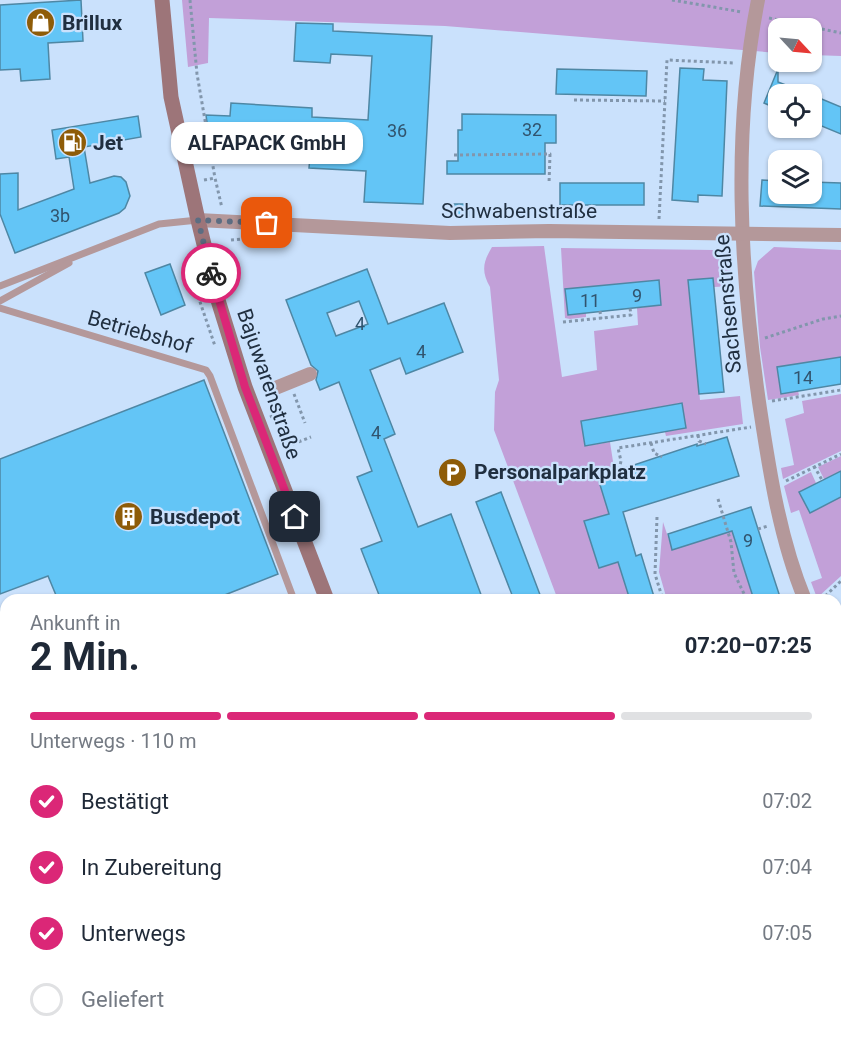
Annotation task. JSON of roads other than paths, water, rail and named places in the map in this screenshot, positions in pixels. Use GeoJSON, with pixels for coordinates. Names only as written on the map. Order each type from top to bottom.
{"type":"FeatureCollection","features":[{"type":"Feature","properties":{"kind":"street","name":"Bajuwarenstraße"},"geometry":{"type":"LineString","coordinates":[[162,0],[171,97],[217,297],[245,387],[325,594]]}},
{"type":"Feature","properties":{"kind":"street","name":"Sachsenstraße"},"geometry":{"type":"LineString","coordinates":[[758,0],[748,64],[743,120],[741,233],[750,343],[772,485],[803,594]]}},
{"type":"Feature","properties":{"kind":"street","name":"Schwabenstraße"},"geometry":{"type":"LineString","coordinates":[[198,220],[450,233],[549,231],[841,235]]}},
{"type":"Feature","properties":{"kind":"street"},"geometry":{"type":"LineString","coordinates":[[273,389],[310,374]]}},
{"type":"Feature","properties":{"kind":"lane"},"geometry":{"type":"LineString","coordinates":[[0,286],[159,224],[198,220]]}},
{"type":"Feature","properties":{"kind":"lane"},"geometry":{"type":"LineString","coordinates":[[0,301],[93,250]]}},
{"type":"Feature","properties":{"kind":"lane","name":"Betriebshof"},"geometry":{"type":"LineString","coordinates":[[0,308],[206,370],[210,375],[292,594]]}},
{"type":"Feature","properties":{"kind":"place","name":"Brillux"},"geometry":{"type":"Point","coordinates":[41,23]}},
{"type":"Feature","properties":{"kind":"place","name":"Jet"},"geometry":{"type":"Point","coordinates":[72,143]}},
{"type":"Feature","properties":{"kind":"place","name":"ALFAPACK GmbH"},"geometry":{"type":"Point","coordinates":[267,223]}},
{"type":"Feature","properties":{"kind":"place","name":"Personalparkplatz"},"geometry":{"type":"Point","coordinates":[453,472]}},
{"type":"Feature","properties":{"kind":"place","name":"Busdepot"},"geometry":{"type":"Point","coordinates":[129,517]}}]}
